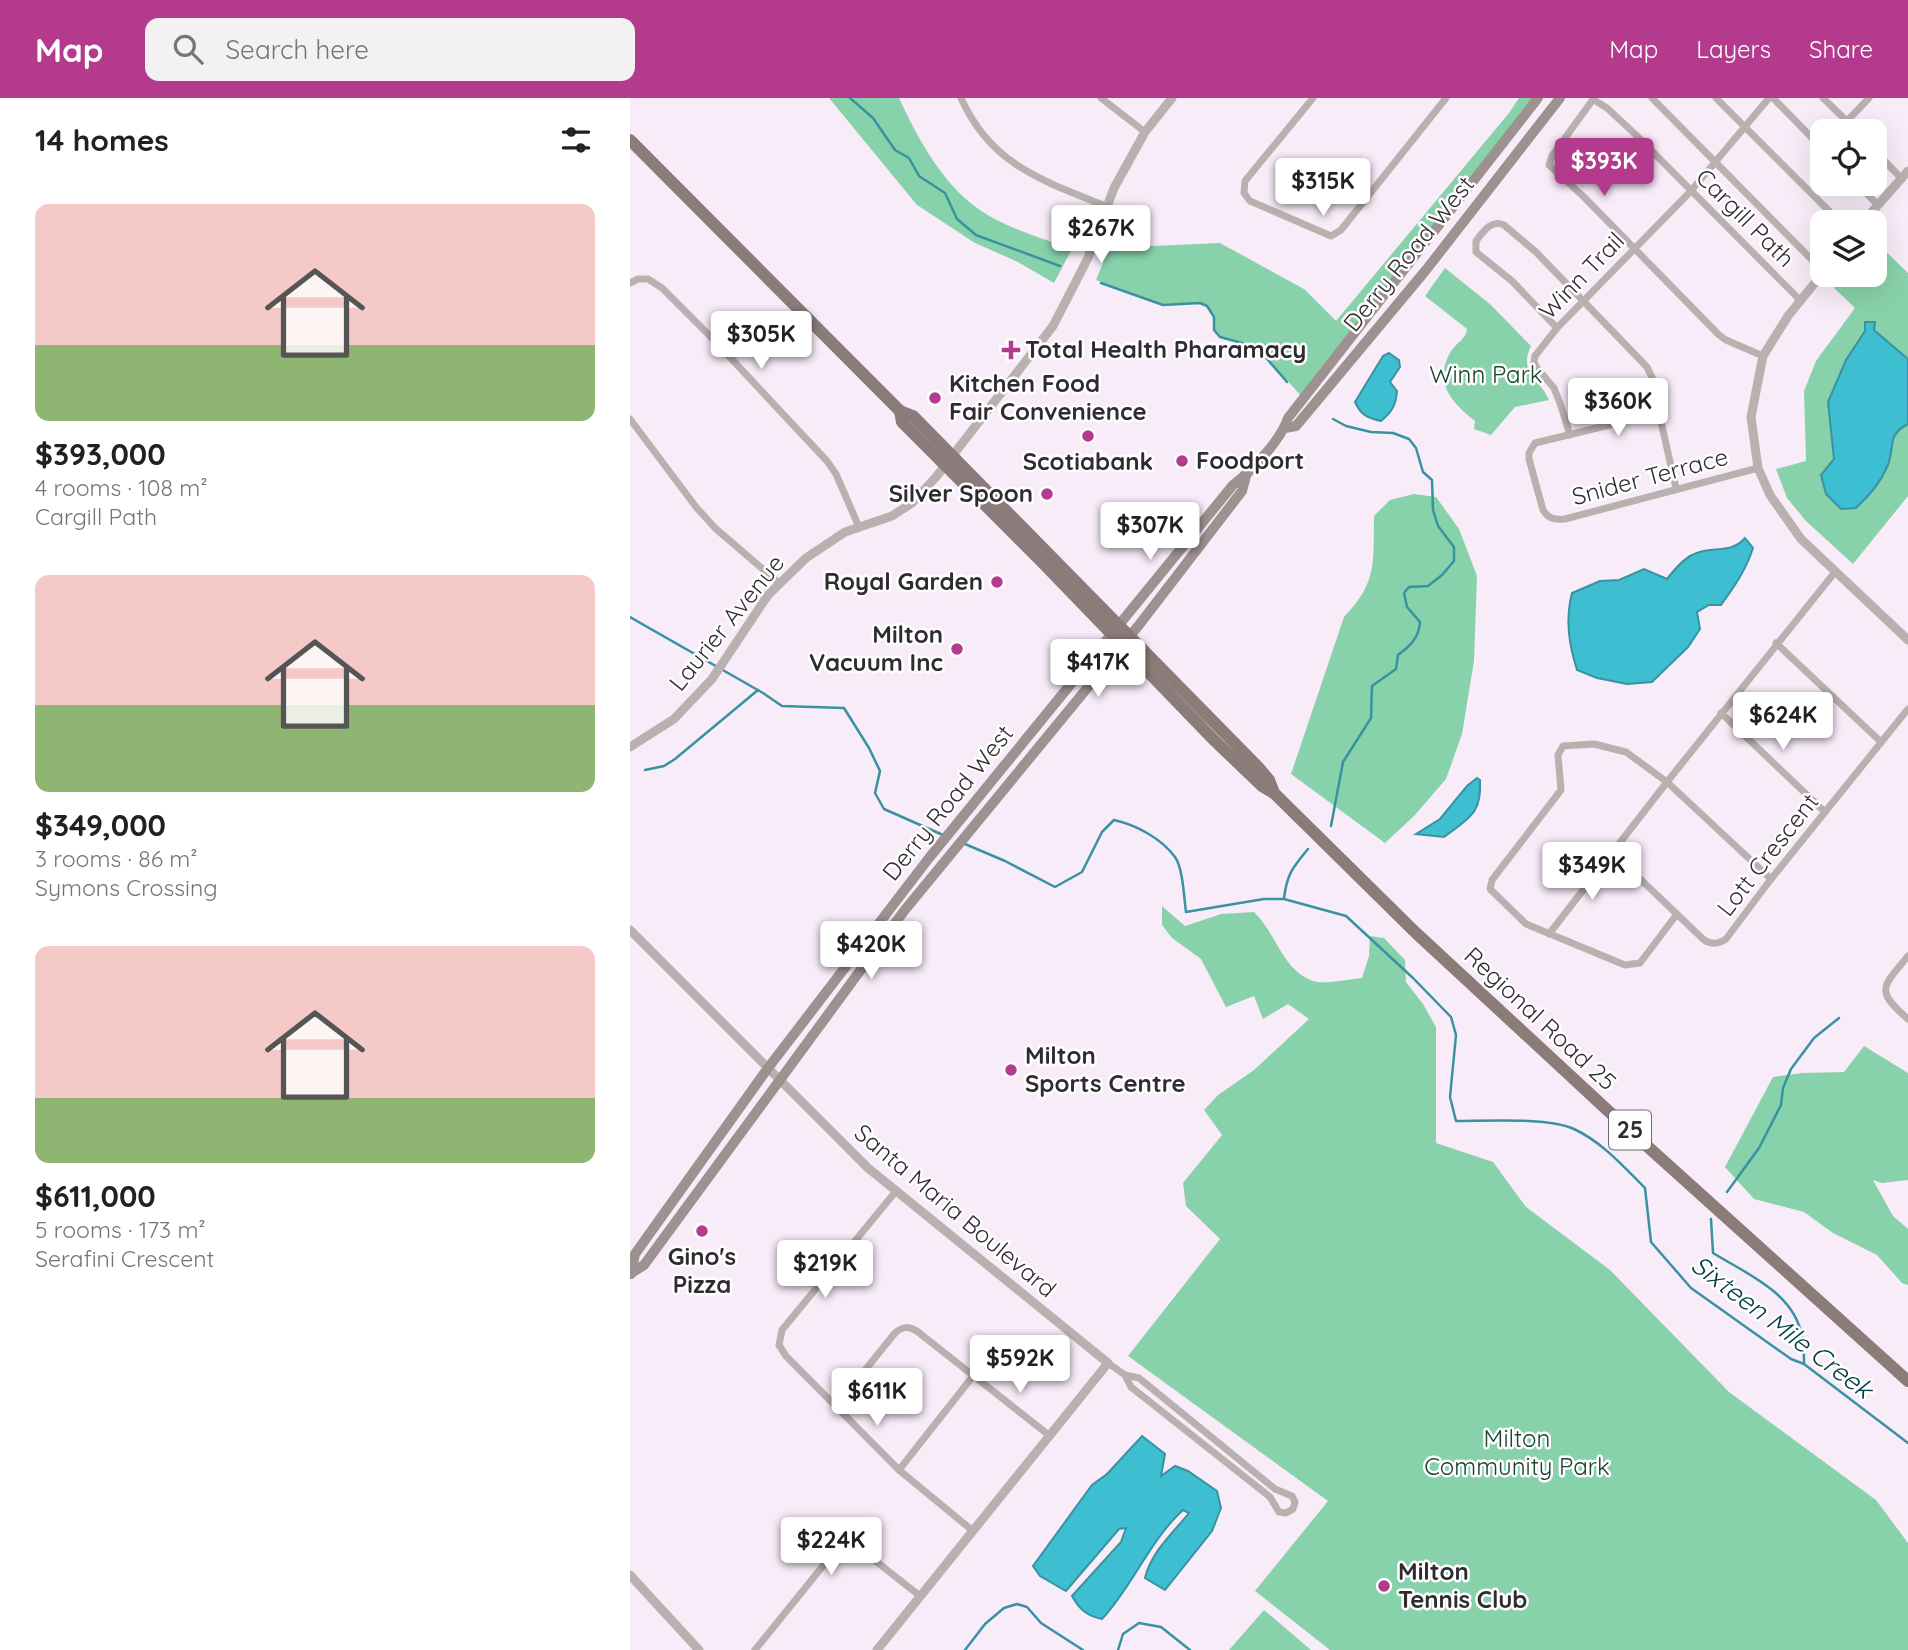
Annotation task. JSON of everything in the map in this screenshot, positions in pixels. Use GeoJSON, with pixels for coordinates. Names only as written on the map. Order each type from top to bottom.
{"type":"FeatureCollection","features":[{"type":"Feature","properties":{"kind":"main road","name":"Derry Road West"},"geometry":{"type":"LineString","coordinates":[[630,1274],[635,1254],[768,1068],[929,858],[1233,485],[1246,476],[1285,428],[1288,418],[1538,98]]}},
{"type":"Feature","properties":{"kind":"main road","name":"Derry Road West"},"geometry":{"type":"LineString","coordinates":[[1285,428],[1296,426],[1432,263],[1560,98]]}},
{"type":"Feature","properties":{"kind":"main road"},"geometry":{"type":"LineString","coordinates":[[630,140],[900,411],[902,422],[949,460],[1115,630]]}},
{"type":"Feature","properties":{"kind":"main road","name":"Derry Road West"},"geometry":{"type":"LineString","coordinates":[[630,1274],[644,1265],[904,911],[1126,641],[1242,491],[1246,476]]}},
{"type":"Feature","properties":{"kind":"main road","name":"25"},"geometry":{"type":"LineString","coordinates":[[1115,630],[1126,641]]}},
{"type":"Feature","properties":{"kind":"main road","name":"Regional Road 25"},"geometry":{"type":"LineString","coordinates":[[1126,641],[1214,741],[1262,786],[1274,793],[1415,932],[1617,1119],[1908,1381]]}},
{"type":"Feature","properties":{"kind":"street"},"geometry":{"type":"LineString","coordinates":[[961,98],[981,133],[1004,157],[1041,180],[1106,206]]}},
{"type":"Feature","properties":{"kind":"street"},"geometry":{"type":"LineString","coordinates":[[1101,98],[1145,132]]}},
{"type":"Feature","properties":{"kind":"street","name":"Laurier Avenue"},"geometry":{"type":"LineString","coordinates":[[630,747],[674,719],[712,679],[768,595],[806,558],[825,543],[859,527],[892,516],[912,503],[949,460],[1053,326],[1088,258],[1106,206],[1145,132],[1172,98]]}},
{"type":"Feature","properties":{"kind":"street"},"geometry":{"type":"LineString","coordinates":[[1313,98],[1245,181],[1244,192],[1250,201],[1331,236],[1341,230],[1446,98]]}},
{"type":"Feature","properties":{"kind":"street"},"geometry":{"type":"LineString","coordinates":[[1652,98],[1810,260]]}},
{"type":"Feature","properties":{"kind":"street"},"geometry":{"type":"LineString","coordinates":[[1716,98],[1828,210]]}},
{"type":"Feature","properties":{"kind":"street"},"geometry":{"type":"LineString","coordinates":[[1771,98],[1810,136]]}},
{"type":"Feature","properties":{"kind":"street","name":"Winn Trail"},"geometry":{"type":"LineString","coordinates":[[1570,435],[1554,388],[1534,362],[1539,351],[1557,328],[1690,192],[1771,98]]}},
{"type":"Feature","properties":{"kind":"street"},"geometry":{"type":"LineString","coordinates":[[1823,98],[1845,119]]}},
{"type":"Feature","properties":{"kind":"street"},"geometry":{"type":"LineString","coordinates":[[1849,119],[1869,98]]}},
{"type":"Feature","properties":{"kind":"street","name":"Cargill Path"},"geometry":{"type":"LineString","coordinates":[[1763,356],[1719,335],[1584,197],[1549,165],[1552,156],[1594,99],[1635,134],[1801,301]]}},
{"type":"Feature","properties":{"kind":"street"},"geometry":{"type":"LineString","coordinates":[[1874,210],[1905,175],[1887,160]]}},
{"type":"Feature","properties":{"kind":"street"},"geometry":{"type":"LineString","coordinates":[[1869,196],[1878,205]]}},
{"type":"Feature","properties":{"kind":"street"},"geometry":{"type":"LineString","coordinates":[[1557,328],[1512,281],[1476,251],[1476,242],[1491,225],[1503,225],[1528,245],[1647,366],[1656,386],[1659,414],[1676,488]]}},
{"type":"Feature","properties":{"kind":"street"},"geometry":{"type":"LineString","coordinates":[[630,283],[638,279],[648,279],[662,288],[711,337],[827,461],[836,474],[859,527]]}},
{"type":"Feature","properties":{"kind":"street"},"geometry":{"type":"LineString","coordinates":[[1811,287],[1787,316],[1763,356],[1751,417],[1758,468],[1770,495],[1792,528],[1908,640]]}},
{"type":"Feature","properties":{"kind":"street","name":"Snider Terrace"},"geometry":{"type":"LineString","coordinates":[[1659,414],[1535,443],[1529,459],[1543,510],[1552,519],[1565,519],[1758,468]]}},
{"type":"Feature","properties":{"kind":"street"},"geometry":{"type":"LineString","coordinates":[[630,419],[709,521],[737,549],[779,583]]}},
{"type":"Feature","properties":{"kind":"street"},"geometry":{"type":"LineString","coordinates":[[1549,934],[1776,643],[1835,572]]}},
{"type":"Feature","properties":{"kind":"street"},"geometry":{"type":"LineString","coordinates":[[1776,643],[1881,742]]}},
{"type":"Feature","properties":{"kind":"street","name":"Lott Crescent"},"geometry":{"type":"LineString","coordinates":[[1613,853],[1704,940],[1720,943],[1726,939],[1908,709]]}},
{"type":"Feature","properties":{"kind":"street"},"geometry":{"type":"LineString","coordinates":[[1721,713],[1825,812]]}},
{"type":"Feature","properties":{"kind":"street"},"geometry":{"type":"LineString","coordinates":[[1677,914],[1640,963],[1618,963],[1527,924],[1490,887],[1491,882],[1561,790],[1559,749],[1569,744],[1594,744],[1626,752],[1667,782],[1771,879]]}},
{"type":"Feature","properties":{"kind":"street","name":"Santa Maria Boulevard"},"geometry":{"type":"LineString","coordinates":[[630,930],[855,1156],[1108,1363],[1125,1375],[1139,1378],[1275,1489],[1292,1496],[1295,1502],[1293,1509],[1286,1513],[1279,1512],[1270,1497],[1131,1387],[1125,1375]]}},
{"type":"Feature","properties":{"kind":"street"},"geometry":{"type":"LineString","coordinates":[[1908,956],[1887,982],[1885,993],[1889,1003],[1908,1018]]}},
{"type":"Feature","properties":{"kind":"street"},"geometry":{"type":"LineString","coordinates":[[896,1191],[782,1329],[779,1337],[781,1350],[899,1470],[973,1531]]}},
{"type":"Feature","properties":{"kind":"street"},"geometry":{"type":"LineString","coordinates":[[836,1406],[900,1328],[907,1327],[918,1332],[1050,1436]]}},
{"type":"Feature","properties":{"kind":"street"},"geometry":{"type":"LineString","coordinates":[[877,1650],[1108,1363]]}},
{"type":"Feature","properties":{"kind":"street"},"geometry":{"type":"LineString","coordinates":[[899,1470],[973,1376]]}},
{"type":"Feature","properties":{"kind":"street"},"geometry":{"type":"LineString","coordinates":[[755,1650],[835,1551],[842,1546],[859,1548],[919,1597]]}},
{"type":"Feature","properties":{"kind":"street"},"geometry":{"type":"LineString","coordinates":[[630,1575],[699,1650]]}},
{"type":"Feature","properties":{"kind":"green space"},"geometry":{"type":"Polygon","coordinates":[[[829,98],[899,98],[935,163],[971,204],[1007,225],[1072,249],[1054,283],[1018,262],[975,243],[917,205],[829,98]]]}},
{"type":"Feature","properties":{"kind":"green space"},"geometry":{"type":"Polygon","coordinates":[[[1519,98],[1541,98],[1304,399],[1262,353],[1249,345],[1220,337],[1214,330],[1214,317],[1207,306],[1200,303],[1163,305],[1096,280],[1116,231],[1152,246],[1220,243],[1304,289],[1336,321],[1519,98]]]}},
{"type":"Feature","properties":{"kind":"green space"},"geometry":{"type":"Polygon","coordinates":[[[1887,253],[1908,273],[1908,496],[1853,564],[1806,521],[1787,498],[1776,469],[1806,461],[1804,391],[1816,361],[1855,308],[1834,288],[1887,287],[1887,253]]]}},
{"type":"Feature","properties":{"kind":"green space","name":"Winn Park"},"geometry":{"type":"Polygon","coordinates":[[[1445,268],[1491,305],[1531,346],[1527,363],[1529,369],[1549,400],[1515,407],[1491,435],[1474,429],[1475,421],[1452,399],[1444,382],[1446,362],[1467,329],[1425,296],[1445,268]]]}},
{"type":"Feature","properties":{"kind":"green space"},"geometry":{"type":"Polygon","coordinates":[[[1414,494],[1436,497],[1459,529],[1477,576],[1474,661],[1462,734],[1446,779],[1415,815],[1385,843],[1291,774],[1344,617],[1368,582],[1373,559],[1374,516],[1390,500],[1414,494]]]}},
{"type":"Feature","properties":{"kind":"green space","name":"Milton Community Park"},"geometry":{"type":"Polygon","coordinates":[[[1162,906],[1185,926],[1221,914],[1254,912],[1294,969],[1317,982],[1362,978],[1369,956],[1370,936],[1384,938],[1405,960],[1406,982],[1436,1027],[1436,1143],[1493,1162],[1526,1207],[1610,1270],[1729,1392],[1876,1500],[1908,1543],[1908,1650],[1330,1650],[1255,1591],[1328,1501],[1128,1356],[1220,1239],[1186,1206],[1183,1183],[1222,1135],[1204,1110],[1218,1095],[1254,1070],[1309,1019],[1288,1004],[1263,1019],[1254,996],[1226,1007],[1201,959],[1172,938],[1162,925],[1162,906]]]}},
{"type":"Feature","properties":{"kind":"green space"},"geometry":{"type":"Polygon","coordinates":[[[1864,1046],[1908,1073],[1908,1180],[1882,1183],[1873,1180],[1893,1216],[1908,1229],[1908,1285],[1902,1283],[1877,1255],[1833,1233],[1804,1212],[1754,1199],[1725,1167],[1773,1077],[1844,1072],[1864,1046]]]}},
{"type":"Feature","properties":{"kind":"green space"},"geometry":{"type":"Polygon","coordinates":[[[1264,1610],[1311,1650],[1229,1650],[1264,1610]]]}},
{"type":"Feature","properties":{"kind":"water"},"geometry":{"type":"Polygon","coordinates":[[[1865,322],[1875,322],[1874,330],[1908,359],[1908,424],[1896,433],[1890,460],[1874,489],[1856,508],[1841,509],[1826,494],[1821,475],[1834,459],[1828,402],[1846,360],[1865,331],[1865,322]]]}},
{"type":"Feature","properties":{"kind":"water"},"geometry":{"type":"Polygon","coordinates":[[[1389,353],[1399,360],[1400,367],[1390,382],[1397,391],[1394,404],[1381,421],[1365,415],[1355,402],[1383,356],[1389,353]]]}},
{"type":"Feature","properties":{"kind":"water"},"geometry":{"type":"Polygon","coordinates":[[[1745,538],[1753,548],[1735,585],[1721,605],[1709,605],[1697,612],[1700,629],[1688,647],[1652,682],[1627,684],[1597,678],[1577,670],[1569,632],[1572,593],[1600,581],[1619,580],[1644,569],[1667,579],[1692,555],[1727,548],[1745,538]]]}},
{"type":"Feature","properties":{"kind":"water"},"geometry":{"type":"Polygon","coordinates":[[[1477,778],[1480,780],[1479,801],[1467,820],[1444,837],[1416,834],[1440,819],[1477,778]]]}},
{"type":"Feature","properties":{"kind":"water"},"geometry":{"type":"Polygon","coordinates":[[[1142,1436],[1165,1454],[1161,1476],[1175,1466],[1188,1471],[1217,1491],[1221,1508],[1212,1531],[1165,1590],[1145,1578],[1157,1551],[1189,1513],[1183,1510],[1160,1535],[1102,1619],[1084,1611],[1072,1596],[1121,1542],[1126,1528],[1119,1529],[1066,1591],[1040,1576],[1033,1566],[1092,1485],[1107,1474],[1142,1436]]]}},
{"type":"Feature","properties":{"kind":"waterway"},"geometry":{"type":"LineString","coordinates":[[850,98],[873,118],[895,150],[909,158],[919,176],[945,193],[957,219],[976,235],[1060,266]]}},
{"type":"Feature","properties":{"kind":"waterway"},"geometry":{"type":"LineString","coordinates":[[1101,283],[1163,305],[1200,303],[1207,306],[1214,317],[1214,330],[1220,337],[1249,345],[1262,353],[1287,382]]}},
{"type":"Feature","properties":{"kind":"waterway"},"geometry":{"type":"LineString","coordinates":[[1331,826],[1343,762],[1371,718],[1372,686],[1396,669],[1398,655],[1410,645],[1418,633],[1420,622],[1407,607],[1404,593],[1409,587],[1428,586],[1454,561],[1454,547],[1438,526],[1433,510],[1432,480],[1423,472],[1416,448],[1409,439],[1393,433],[1371,432],[1346,426],[1333,419]]}},
{"type":"Feature","properties":{"kind":"waterway","name":"Sixteen Mile Creek"},"geometry":{"type":"LineString","coordinates":[[630,617],[782,706],[844,708],[880,771],[875,793],[884,809],[943,835]]}},
{"type":"Feature","properties":{"kind":"waterway"},"geometry":{"type":"LineString","coordinates":[[645,770],[664,766],[675,759],[758,690]]}},
{"type":"Feature","properties":{"kind":"waterway","name":"Sixteen Mile Creek"},"geometry":{"type":"LineString","coordinates":[[965,844],[1055,887],[1082,872],[1102,832],[1114,820],[1148,833],[1175,857],[1181,876],[1186,912],[1264,899],[1284,899],[1346,916],[1451,1017],[1456,1035],[1450,1097],[1456,1121],[1517,1121],[1563,1125],[1594,1141],[1645,1188],[1651,1242],[1691,1288],[1791,1359],[1804,1364],[1908,1443]]}},
{"type":"Feature","properties":{"kind":"waterway"},"geometry":{"type":"LineString","coordinates":[[1284,898],[1292,871],[1308,849]]}},
{"type":"Feature","properties":{"kind":"waterway"},"geometry":{"type":"LineString","coordinates":[[1727,1192],[1759,1148],[1781,1105],[1783,1088],[1791,1069],[1814,1038],[1839,1018]]}},
{"type":"Feature","properties":{"kind":"waterway"},"geometry":{"type":"LineString","coordinates":[[1711,1219],[1713,1253],[1768,1286],[1790,1308],[1802,1337],[1804,1364]]}},
{"type":"Feature","properties":{"kind":"waterway"},"geometry":{"type":"LineString","coordinates":[[965,1650],[985,1624],[1004,1608],[1017,1604],[1027,1607],[1041,1623],[1083,1650]]}},
{"type":"Feature","properties":{"kind":"waterway"},"geometry":{"type":"LineString","coordinates":[[1118,1650],[1123,1634],[1139,1623],[1161,1627],[1190,1650]]}},
{"type":"Feature","properties":{"kind":"place","name":"Total Health Pharamacy"},"geometry":{"type":"Point","coordinates":[1011,350]}},
{"type":"Feature","properties":{"kind":"place","name":"Kitchen Food Fair Convenience"},"geometry":{"type":"Point","coordinates":[935,398]}},
{"type":"Feature","properties":{"kind":"place","name":"Scotiabank"},"geometry":{"type":"Point","coordinates":[1088,436]}},
{"type":"Feature","properties":{"kind":"place","name":"Foodport"},"geometry":{"type":"Point","coordinates":[1182,461]}},
{"type":"Feature","properties":{"kind":"place","name":"Silver Spoon"},"geometry":{"type":"Point","coordinates":[1047,494]}},
{"type":"Feature","properties":{"kind":"place","name":"Royal Garden"},"geometry":{"type":"Point","coordinates":[997,582]}},
{"type":"Feature","properties":{"kind":"place","name":"Milton Vacuum Inc"},"geometry":{"type":"Point","coordinates":[957,649]}},
{"type":"Feature","properties":{"kind":"place","name":"Milton Sports Centre"},"geometry":{"type":"Point","coordinates":[1011,1070]}},
{"type":"Feature","properties":{"kind":"place","name":"Gino's Pizza"},"geometry":{"type":"Point","coordinates":[702,1231]}},
{"type":"Feature","properties":{"kind":"place","name":"Milton Tennis Club"},"geometry":{"type":"Point","coordinates":[1384,1586]}}]}
